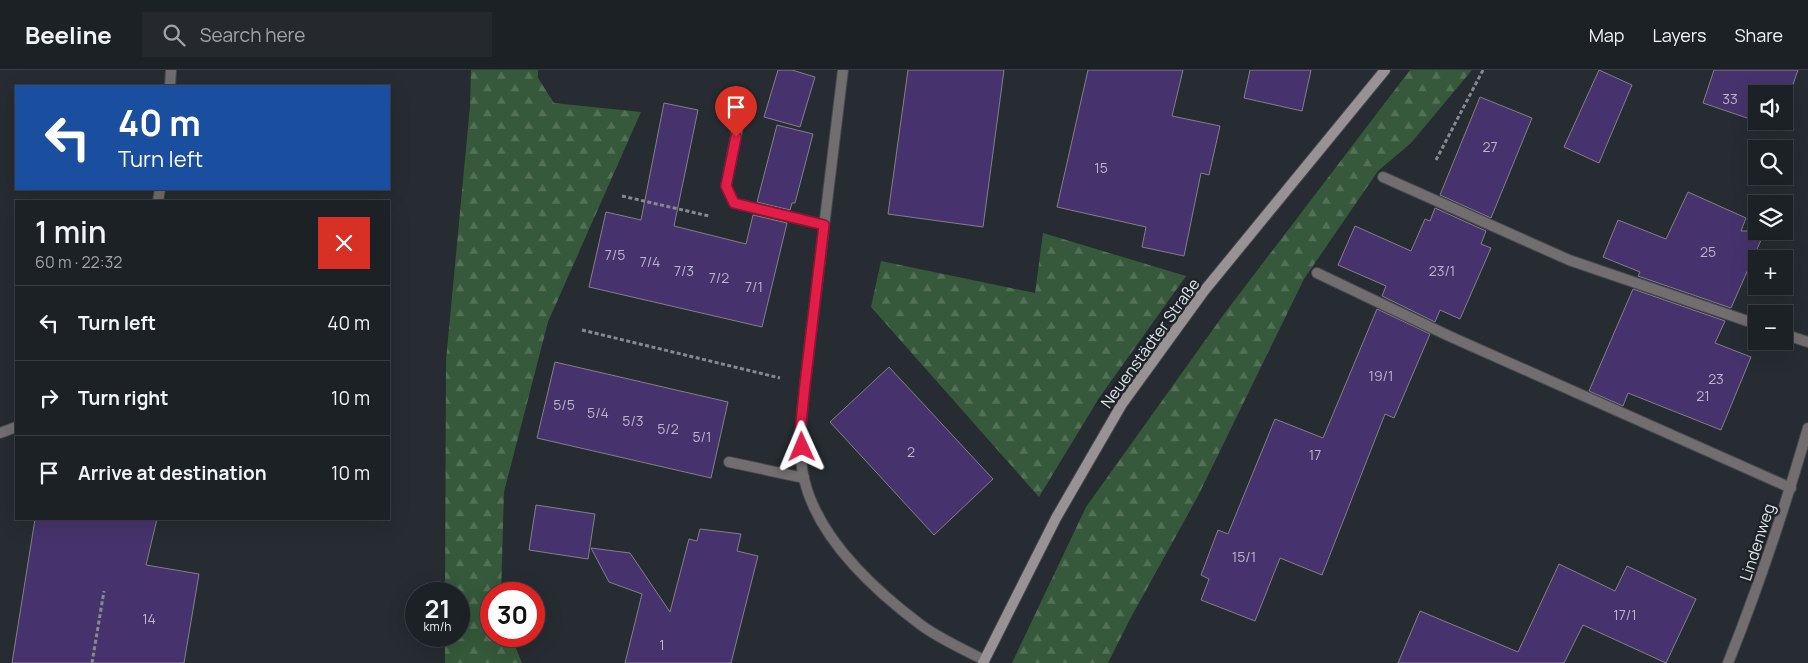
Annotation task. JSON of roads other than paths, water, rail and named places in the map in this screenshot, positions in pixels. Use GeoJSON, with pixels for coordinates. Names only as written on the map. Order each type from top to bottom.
{"type":"FeatureCollection","features":[{"type":"Feature","properties":{"kind":"main road","name":"Neuenstädter Straße"},"geometry":{"type":"LineString","coordinates":[[983,662],[1056,518],[1122,404],[1204,291],[1386,70]]}},
{"type":"Feature","properties":{"kind":"street"},"geometry":{"type":"LineString","coordinates":[[170,85],[171,70]]}},
{"type":"Feature","properties":{"kind":"street"},"geometry":{"type":"LineString","coordinates":[[843,70],[800,432],[804,478],[818,517],[842,551],[876,587],[922,626],[983,662]]}},
{"type":"Feature","properties":{"kind":"street"},"geometry":{"type":"LineString","coordinates":[[739,121],[726,186],[734,203],[824,225]]}},
{"type":"Feature","properties":{"kind":"street"},"geometry":{"type":"LineString","coordinates":[[1383,177],[1569,260],[1748,321]]}},
{"type":"Feature","properties":{"kind":"street"},"geometry":{"type":"LineString","coordinates":[[1317,273],[1450,336],[1791,488]]}},
{"type":"Feature","properties":{"kind":"street"},"geometry":{"type":"LineString","coordinates":[[1793,337],[1808,342]]}},
{"type":"Feature","properties":{"kind":"street"},"geometry":{"type":"LineString","coordinates":[[0,433],[15,427]]}},
{"type":"Feature","properties":{"kind":"street","name":"Lindenweg"},"geometry":{"type":"LineString","coordinates":[[1728,663],[1750,609],[1791,488],[1808,428]]}},
{"type":"Feature","properties":{"kind":"street"},"geometry":{"type":"LineString","coordinates":[[729,462],[804,478]]}}]}
